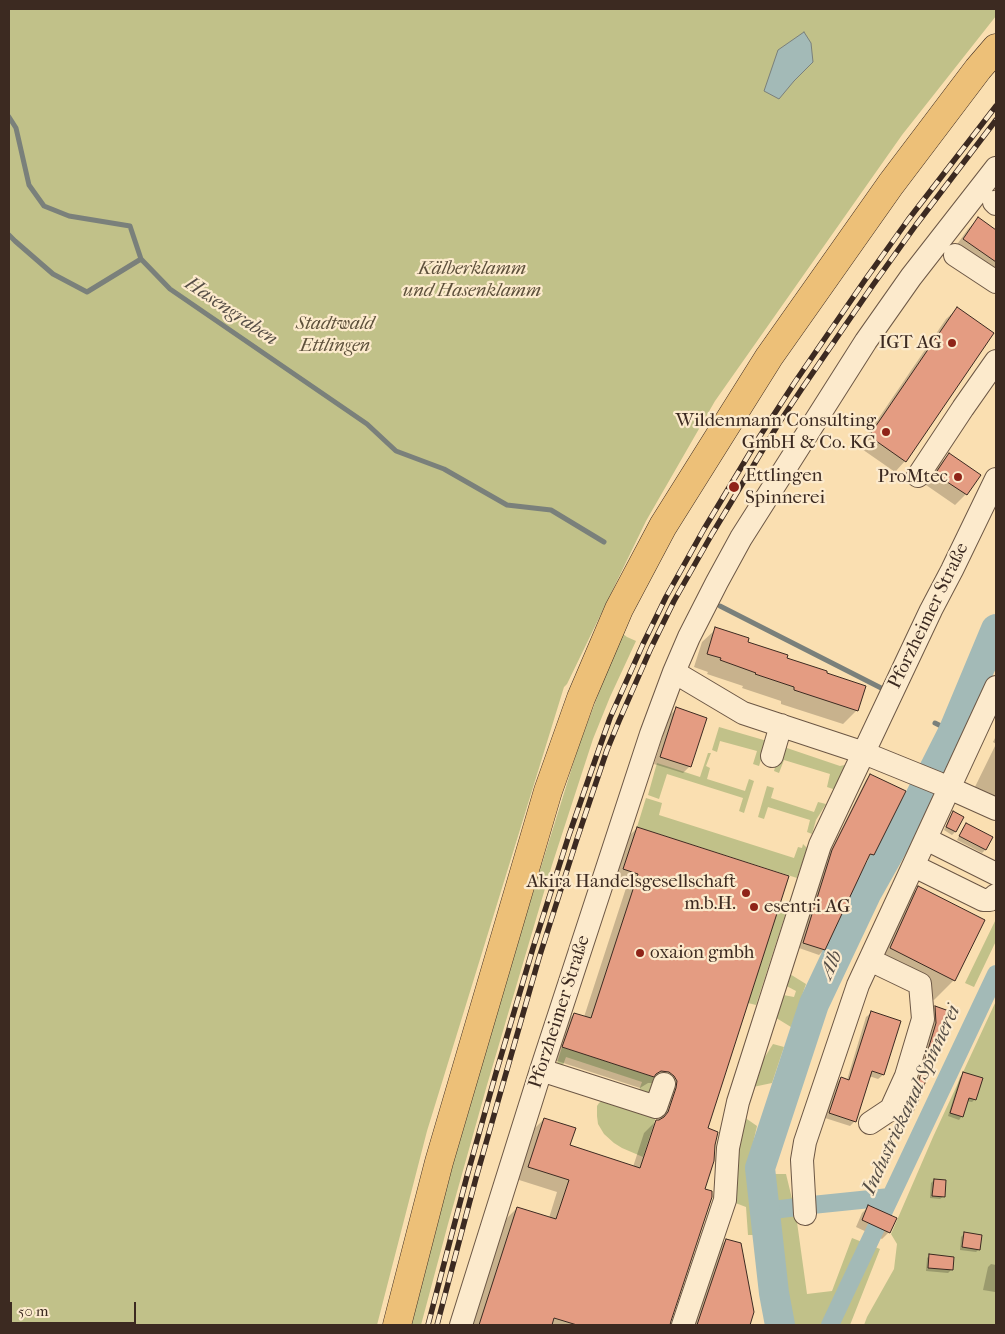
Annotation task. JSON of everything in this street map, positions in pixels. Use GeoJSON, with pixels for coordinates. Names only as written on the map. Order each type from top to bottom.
{"type":"FeatureCollection","features":[{"type":"Feature","properties":{"kind":"main road"},"geometry":{"type":"LineString","coordinates":[[397,1325],[439,1162],[548,791],[581,698],[619,609],[663,526],[769,357],[891,184],[996,48]]}},
{"type":"Feature","properties":{"kind":"street","name":"Pforzheimer Straße"},"geometry":{"type":"LineString","coordinates":[[461,1325],[541,1070],[651,734],[674,672],[697,621],[741,538],[866,341],[919,266],[996,168]]}},
{"type":"Feature","properties":{"kind":"street"},"geometry":{"type":"LineString","coordinates":[[955,255],[996,282]]}},
{"type":"Feature","properties":{"kind":"street"},"geometry":{"type":"LineString","coordinates":[[918,476],[996,361]]}},
{"type":"Feature","properties":{"kind":"street","name":"Pforzheimer Straße"},"geometry":{"type":"LineString","coordinates":[[683,1325],[725,1200],[728,1148],[738,1102],[820,845],[931,610],[996,479]]}},
{"type":"Feature","properties":{"kind":"street"},"geometry":{"type":"LineString","coordinates":[[674,672],[743,713],[864,753],[996,810]]}},
{"type":"Feature","properties":{"kind":"street"},"geometry":{"type":"LineString","coordinates":[[805,1214],[802,1160],[805,1142],[858,986],[926,839],[944,786],[996,687]]}},
{"type":"Feature","properties":{"kind":"street"},"geometry":{"type":"LineString","coordinates":[[772,756],[781,725]]}},
{"type":"Feature","properties":{"kind":"street"},"geometry":{"type":"LineString","coordinates":[[926,839],[996,874]]}},
{"type":"Feature","properties":{"kind":"street"},"geometry":{"type":"LineString","coordinates":[[914,866],[983,900],[990,900],[996,895]]}},
{"type":"Feature","properties":{"kind":"street"},"geometry":{"type":"LineString","coordinates":[[870,960],[920,984],[923,1019],[906,1076],[891,1109],[870,1123]]}},
{"type":"Feature","properties":{"kind":"street"},"geometry":{"type":"LineString","coordinates":[[541,1070],[656,1107],[664,1084]]}},
{"type":"Feature","properties":{"kind":"green space","name":"Stadtwald Ettlingen"},"geometry":{"type":"Polygon","coordinates":[[[9,9],[996,9],[996,16],[902,135],[715,401],[646,521],[564,687],[427,1131],[377,1325],[9,1325],[9,9]]]}},
{"type":"Feature","properties":{"kind":"green space"},"geometry":{"type":"Polygon","coordinates":[[[623,634],[636,641],[593,739],[552,865],[487,1085],[421,1325],[409,1325],[466,1111],[503,989],[579,745],[623,634]]]}},
{"type":"Feature","properties":{"kind":"green space"},"geometry":{"type":"Polygon","coordinates":[[[719,727],[767,741],[759,766],[753,764],[757,751],[720,741],[717,752],[712,750],[719,727]]]}},
{"type":"Feature","properties":{"kind":"green space"},"geometry":{"type":"Polygon","coordinates":[[[781,746],[840,766],[849,764],[836,790],[827,787],[830,774],[784,760],[779,773],[774,771],[781,746]]]}},
{"type":"Feature","properties":{"kind":"green space"},"geometry":{"type":"Polygon","coordinates":[[[708,753],[711,753],[706,766],[710,768],[707,779],[745,791],[749,779],[754,781],[744,813],[739,811],[743,798],[667,774],[659,799],[648,795],[657,763],[700,777],[708,753]]]}},
{"type":"Feature","properties":{"kind":"green space"},"geometry":{"type":"Polygon","coordinates":[[[767,786],[774,788],[771,798],[814,812],[818,802],[826,804],[816,820],[812,834],[807,832],[810,820],[768,807],[764,819],[758,817],[767,786]]]}},
{"type":"Feature","properties":{"kind":"green space"},"geometry":{"type":"Polygon","coordinates":[[[646,798],[662,803],[659,815],[794,858],[798,847],[802,848],[803,844],[807,848],[797,878],[637,827],[646,798]]]}},
{"type":"Feature","properties":{"kind":"green space"},"geometry":{"type":"Polygon","coordinates":[[[779,906],[787,909],[756,1005],[748,1003],[779,906]]]}},
{"type":"Feature","properties":{"kind":"green space"},"geometry":{"type":"Polygon","coordinates":[[[996,919],[996,941],[974,987],[965,983],[996,919]]]}},
{"type":"Feature","properties":{"kind":"green space"},"geometry":{"type":"Polygon","coordinates":[[[785,971],[806,984],[791,1027],[773,1016],[778,994],[794,997],[796,991],[781,983],[785,971]]]}},
{"type":"Feature","properties":{"kind":"green space"},"geometry":{"type":"Polygon","coordinates":[[[996,1001],[996,1325],[864,1325],[894,1269],[897,1244],[891,1234],[933,1137],[996,1001]]]}},
{"type":"Feature","properties":{"kind":"green space"},"geometry":{"type":"Polygon","coordinates":[[[773,1044],[784,1047],[772,1083],[753,1087],[755,1068],[763,1060],[773,1044]]]}},
{"type":"Feature","properties":{"kind":"green space"},"geometry":{"type":"Polygon","coordinates":[[[562,1047],[660,1079],[654,1098],[638,1093],[642,1082],[566,1057],[562,1068],[556,1066],[562,1047]]]}},
{"type":"Feature","properties":{"kind":"green space"},"geometry":{"type":"Polygon","coordinates":[[[603,1100],[656,1117],[643,1157],[622,1148],[604,1134],[598,1124],[597,1116],[597,1106],[603,1100]]]}},
{"type":"Feature","properties":{"kind":"green space"},"geometry":{"type":"Polygon","coordinates":[[[744,1117],[757,1126],[747,1169],[755,1235],[748,1235],[746,1207],[730,1201],[744,1117]]]}},
{"type":"Feature","properties":{"kind":"green space"},"geometry":{"type":"Polygon","coordinates":[[[765,1174],[786,1174],[796,1215],[807,1294],[832,1291],[852,1238],[880,1249],[850,1325],[786,1325],[765,1174]]]}},
{"type":"Feature","properties":{"kind":"water"},"geometry":{"type":"Polygon","coordinates":[[[804,32],[811,43],[813,62],[779,99],[764,91],[778,50],[804,32]]]}},
{"type":"Feature","properties":{"kind":"building"},"geometry":{"type":"Polygon","coordinates":[[[978,217],[996,230],[996,262],[963,239],[978,217]]]}},
{"type":"Feature","properties":{"kind":"building"},"geometry":{"type":"Polygon","coordinates":[[[957,307],[994,333],[906,462],[869,436],[957,307]]]}},
{"type":"Feature","properties":{"kind":"building"},"geometry":{"type":"Polygon","coordinates":[[[949,453],[981,475],[967,495],[935,474],[949,453]]]}},
{"type":"Feature","properties":{"kind":"building"},"geometry":{"type":"Polygon","coordinates":[[[715,627],[749,638],[748,642],[788,655],[787,658],[866,686],[858,711],[794,690],[794,687],[755,674],[720,660],[721,658],[707,654],[715,627]]]}},
{"type":"Feature","properties":{"kind":"building"},"geometry":{"type":"Polygon","coordinates":[[[676,707],[707,718],[691,767],[660,757],[676,707]]]}},
{"type":"Feature","properties":{"kind":"building"},"geometry":{"type":"Polygon","coordinates":[[[870,774],[906,791],[874,855],[870,854],[825,950],[803,943],[832,850],[870,774]]]}},
{"type":"Feature","properties":{"kind":"building"},"geometry":{"type":"Polygon","coordinates":[[[953,811],[964,817],[956,832],[946,827],[953,811]]]}},
{"type":"Feature","properties":{"kind":"building"},"geometry":{"type":"Polygon","coordinates":[[[966,823],[993,837],[986,850],[959,836],[966,823]]]}},
{"type":"Feature","properties":{"kind":"building"},"geometry":{"type":"Polygon","coordinates":[[[637,827],[789,876],[708,1128],[718,1132],[714,1161],[705,1189],[712,1191],[712,1197],[670,1325],[577,1325],[554,1318],[552,1325],[479,1325],[517,1207],[556,1219],[569,1180],[528,1167],[544,1118],[576,1128],[570,1145],[640,1168],[656,1120],[664,1117],[668,1112],[676,1088],[677,1081],[669,1072],[661,1071],[654,1077],[562,1047],[574,1013],[591,1018],[638,874],[623,869],[637,827]]]}},
{"type":"Feature","properties":{"kind":"building"},"geometry":{"type":"Polygon","coordinates":[[[918,886],[985,920],[955,981],[890,948],[918,886]]]}},
{"type":"Feature","properties":{"kind":"building"},"geometry":{"type":"Polygon","coordinates":[[[935,1006],[949,1011],[921,1095],[910,1118],[902,1115],[919,1080],[936,1023],[935,1006]]]}},
{"type":"Feature","properties":{"kind":"building"},"geometry":{"type":"Polygon","coordinates":[[[871,1011],[901,1021],[884,1075],[872,1071],[856,1122],[829,1113],[841,1077],[849,1080],[871,1011]]]}},
{"type":"Feature","properties":{"kind":"building"},"geometry":{"type":"Polygon","coordinates":[[[963,1072],[983,1078],[976,1100],[969,1098],[963,1117],[950,1113],[963,1072]]]}},
{"type":"Feature","properties":{"kind":"building"},"geometry":{"type":"Polygon","coordinates":[[[934,1179],[946,1180],[945,1197],[932,1196],[934,1179]]]}},
{"type":"Feature","properties":{"kind":"building"},"geometry":{"type":"Polygon","coordinates":[[[868,1205],[897,1218],[890,1233],[862,1220],[868,1205]]]}},
{"type":"Feature","properties":{"kind":"building"},"geometry":{"type":"Polygon","coordinates":[[[964,1232],[982,1235],[980,1250],[962,1247],[964,1232]]]}},
{"type":"Feature","properties":{"kind":"building"},"geometry":{"type":"Polygon","coordinates":[[[726,1239],[741,1243],[754,1312],[750,1325],[697,1325],[726,1239]]]}},
{"type":"Feature","properties":{"kind":"building"},"geometry":{"type":"Polygon","coordinates":[[[929,1254],[954,1257],[953,1270],[928,1268],[929,1254]]]}},
{"type":"Feature","properties":{"kind":"waterway","name":"Hasengraben"},"geometry":{"type":"LineString","coordinates":[[9,117],[16,128],[29,185],[44,206],[69,216],[130,226],[141,259],[170,289],[367,424],[396,451],[444,469],[507,505],[551,510],[604,542]]}},
{"type":"Feature","properties":{"kind":"waterway"},"geometry":{"type":"LineString","coordinates":[[9,235],[53,274],[87,292],[141,259]]}},
{"type":"Feature","properties":{"kind":"waterway"},"geometry":{"type":"LineString","coordinates":[[720,606],[887,691]]}},
{"type":"Feature","properties":{"kind":"waterway","name":"Alb"},"geometry":{"type":"LineString","coordinates":[[780,1325],[774,1293],[760,1168],[814,1004],[866,894],[916,805],[953,732],[996,629]]}},
{"type":"Feature","properties":{"kind":"waterway"},"geometry":{"type":"LineString","coordinates":[[935,723],[953,732]]}},
{"type":"Feature","properties":{"kind":"waterway","name":"Industriekanal Spinnerei"},"geometry":{"type":"LineString","coordinates":[[830,1325],[996,974]]}},
{"type":"Feature","properties":{"kind":"waterway"},"geometry":{"type":"LineString","coordinates":[[812,1205],[890,1197]]}},
{"type":"Feature","properties":{"kind":"waterway"},"geometry":{"type":"LineString","coordinates":[[765,1211],[797,1207]]}},
{"type":"Feature","properties":{"kind":"railway"},"geometry":{"type":"LineString","coordinates":[[428,1325],[467,1176],[533,948],[569,835],[610,718],[643,644],[666,597],[704,529],[795,382],[908,220],[996,106]]}},
{"type":"Feature","properties":{"kind":"railway"},"geometry":{"type":"LineString","coordinates":[[437,1325],[476,1178],[539,958],[607,750],[651,648],[674,601],[712,534],[779,423],[873,285],[996,120]]}},
{"type":"Feature","properties":{"kind":"place","name":"IGT AG"},"geometry":{"type":"Point","coordinates":[952,343]}},
{"type":"Feature","properties":{"kind":"place","name":"Wildenmann Consulting GmbH & Co. KG"},"geometry":{"type":"Point","coordinates":[886,432]}},
{"type":"Feature","properties":{"kind":"place","name":"ProMtec"},"geometry":{"type":"Point","coordinates":[958,477]}},
{"type":"Feature","properties":{"kind":"place","name":"Ettlingen Spinnerei"},"geometry":{"type":"Point","coordinates":[734,487]}},
{"type":"Feature","properties":{"kind":"place","name":"Akira Handelsgesellschaft m.b.H."},"geometry":{"type":"Point","coordinates":[746,893]}},
{"type":"Feature","properties":{"kind":"place","name":"esentri AG"},"geometry":{"type":"Point","coordinates":[754,907]}},
{"type":"Feature","properties":{"kind":"place","name":"oxaion gmbh"},"geometry":{"type":"Point","coordinates":[640,953]}},
{"type":"Feature","properties":{"kind":"park label","name":"Kälberklamm und Hasenklamm"},"geometry":{"type":"Point","coordinates":[472,280]}}]}
